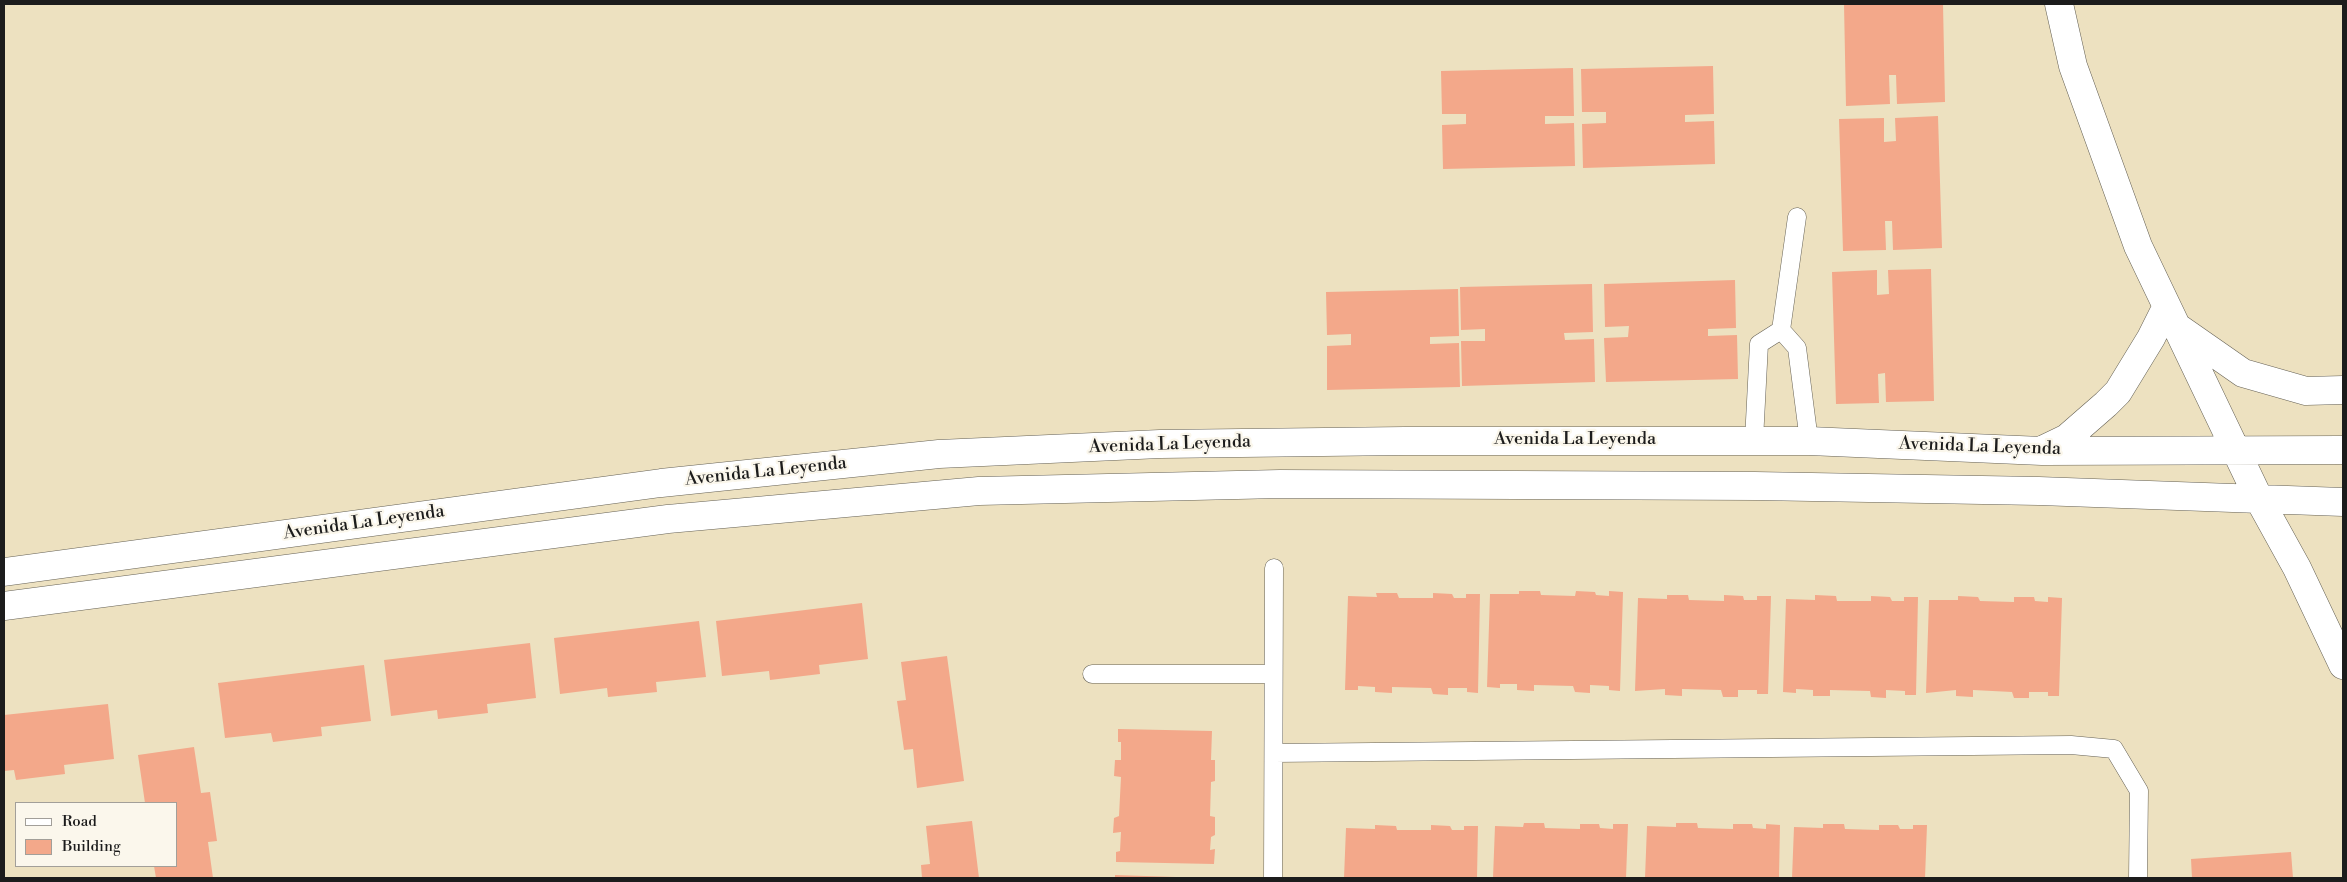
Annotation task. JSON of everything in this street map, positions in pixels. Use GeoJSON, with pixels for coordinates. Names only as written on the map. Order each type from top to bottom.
{"type":"FeatureCollection","features":[{"type":"Feature","properties":{"kind":"street"},"geometry":{"type":"LineString","coordinates":[[2058,4],[2073,66],[2138,246],[2260,501],[2297,568],[2343,665]]}},
{"type":"Feature","properties":{"kind":"street"},"geometry":{"type":"LineString","coordinates":[[2171,317],[2243,373],[2306,391],[2343,390]]}},
{"type":"Feature","properties":{"kind":"street"},"geometry":{"type":"LineString","coordinates":[[2042,450],[2067,438],[2106,404],[2126,380],[2171,317]]}},
{"type":"Feature","properties":{"kind":"street","name":"Avenida La Leyenda"},"geometry":{"type":"LineString","coordinates":[[4,572],[661,483],[939,454],[1160,444],[1754,440],[2042,450],[2343,450]]}},
{"type":"Feature","properties":{"kind":"street","name":"Avenida La Leyenda"},"geometry":{"type":"LineString","coordinates":[[4,606],[668,519],[978,491],[1280,484],[1755,486],[2039,492],[2260,501],[2343,502]]}},
{"type":"Feature","properties":{"kind":"lane"},"geometry":{"type":"LineString","coordinates":[[1754,440],[1759,344],[1781,330],[1797,217]]}},
{"type":"Feature","properties":{"kind":"lane"},"geometry":{"type":"LineString","coordinates":[[1781,330],[1797,348],[1809,441]]}},
{"type":"Feature","properties":{"kind":"lane"},"geometry":{"type":"LineString","coordinates":[[1273,878],[1274,753],[1272,674],[1274,568]]}},
{"type":"Feature","properties":{"kind":"lane"},"geometry":{"type":"LineString","coordinates":[[1092,674],[1272,674]]}},
{"type":"Feature","properties":{"kind":"lane"},"geometry":{"type":"LineString","coordinates":[[1274,753],[2072,745],[2114,749],[2139,791],[2138,878]]}},
{"type":"Feature","properties":{"kind":"building"},"geometry":{"type":"Polygon","coordinates":[[[1844,4],[1943,4],[1945,102],[1897,104],[1896,75],[1889,75],[1890,104],[1846,106],[1844,4]]]}},
{"type":"Feature","properties":{"kind":"building"},"geometry":{"type":"Polygon","coordinates":[[[1713,66],[1714,114],[1685,115],[1685,122],[1714,121],[1715,164],[1583,168],[1582,124],[1606,123],[1606,112],[1582,112],[1581,69],[1713,66]]]}},
{"type":"Feature","properties":{"kind":"building"},"geometry":{"type":"Polygon","coordinates":[[[1573,68],[1574,116],[1545,116],[1545,124],[1574,123],[1575,166],[1443,169],[1442,125],[1466,124],[1466,114],[1442,114],[1441,71],[1573,68]]]}},
{"type":"Feature","properties":{"kind":"building"},"geometry":{"type":"Polygon","coordinates":[[[1938,116],[1942,248],[1893,250],[1892,221],[1885,221],[1886,250],[1843,251],[1839,119],[1884,118],[1884,142],[1896,141],[1895,118],[1938,116]]]}},
{"type":"Feature","properties":{"kind":"building"},"geometry":{"type":"Polygon","coordinates":[[[1931,269],[1934,401],[1886,402],[1885,373],[1878,374],[1879,403],[1836,404],[1832,272],[1877,270],[1877,295],[1889,294],[1888,270],[1931,269]]]}},
{"type":"Feature","properties":{"kind":"building"},"geometry":{"type":"Polygon","coordinates":[[[1735,280],[1736,328],[1708,329],[1708,336],[1737,335],[1738,379],[1606,382],[1604,338],[1628,337],[1629,326],[1605,327],[1604,284],[1735,280]]]}},
{"type":"Feature","properties":{"kind":"building"},"geometry":{"type":"Polygon","coordinates":[[[1592,284],[1593,332],[1564,333],[1565,340],[1594,339],[1595,382],[1462,386],[1461,341],[1485,341],[1485,329],[1461,330],[1460,287],[1592,284]]]}},
{"type":"Feature","properties":{"kind":"building"},"geometry":{"type":"Polygon","coordinates":[[[1458,289],[1459,336],[1430,337],[1430,344],[1459,343],[1460,387],[1327,390],[1327,346],[1351,345],[1351,334],[1327,335],[1326,292],[1458,289]]]}},
{"type":"Feature","properties":{"kind":"building"},"geometry":{"type":"Polygon","coordinates":[[[1519,591],[1540,591],[1541,595],[1575,596],[1576,591],[1595,592],[1596,595],[1609,596],[1609,591],[1623,592],[1620,691],[1609,690],[1609,686],[1590,685],[1590,693],[1575,692],[1573,686],[1534,685],[1534,691],[1517,690],[1517,684],[1500,684],[1500,688],[1487,687],[1490,594],[1519,594],[1519,591]]]}},
{"type":"Feature","properties":{"kind":"building"},"geometry":{"type":"Polygon","coordinates":[[[1376,593],[1397,593],[1399,598],[1433,598],[1433,593],[1452,594],[1454,598],[1466,598],[1466,594],[1480,594],[1478,693],[1467,692],[1467,688],[1448,688],[1448,695],[1433,694],[1431,688],[1392,687],[1392,693],[1375,692],[1375,687],[1358,686],[1358,690],[1345,690],[1348,596],[1377,597],[1376,593]]]}},
{"type":"Feature","properties":{"kind":"building"},"geometry":{"type":"Polygon","coordinates":[[[1667,595],[1688,595],[1689,600],[1724,601],[1724,595],[1743,596],[1744,600],[1757,600],[1757,596],[1771,596],[1768,694],[1757,694],[1757,690],[1738,690],[1738,697],[1723,697],[1721,690],[1682,689],[1682,696],[1665,695],[1665,689],[1635,691],[1638,598],[1667,599],[1667,595]]]}},
{"type":"Feature","properties":{"kind":"building"},"geometry":{"type":"Polygon","coordinates":[[[1815,595],[1836,596],[1837,601],[1871,601],[1871,596],[1890,597],[1892,601],[1904,601],[1904,597],[1918,597],[1916,695],[1905,695],[1905,691],[1886,690],[1886,698],[1871,697],[1870,691],[1830,690],[1830,696],[1813,696],[1813,690],[1796,689],[1796,693],[1783,692],[1786,599],[1815,600],[1815,595]]]}},
{"type":"Feature","properties":{"kind":"building"},"geometry":{"type":"Polygon","coordinates":[[[1958,596],[1978,597],[1980,601],[2014,602],[2014,597],[2034,597],[2035,601],[2048,602],[2048,597],[2062,598],[2059,696],[2048,696],[2048,692],[2029,692],[2029,698],[2014,698],[2012,692],[1973,690],[1973,697],[1956,696],[1956,690],[1926,693],[1929,600],[1958,600],[1958,596]]]}},
{"type":"Feature","properties":{"kind":"building"},"geometry":{"type":"Polygon","coordinates":[[[862,603],[868,659],[819,665],[820,674],[770,680],[769,671],[722,676],[716,621],[862,603]]]}},
{"type":"Feature","properties":{"kind":"building"},"geometry":{"type":"Polygon","coordinates":[[[699,621],[706,677],[656,682],[657,692],[608,697],[607,688],[560,694],[554,638],[699,621]]]}},
{"type":"Feature","properties":{"kind":"building"},"geometry":{"type":"Polygon","coordinates":[[[530,643],[536,698],[487,704],[488,713],[438,719],[437,710],[391,716],[384,660],[530,643]]]}},
{"type":"Feature","properties":{"kind":"building"},"geometry":{"type":"Polygon","coordinates":[[[947,656],[964,781],[917,788],[913,749],[904,750],[897,701],[906,700],[901,662],[947,656]]]}},
{"type":"Feature","properties":{"kind":"building"},"geometry":{"type":"Polygon","coordinates":[[[364,665],[371,721],[321,727],[322,736],[273,742],[271,733],[225,738],[218,683],[364,665]]]}},
{"type":"Feature","properties":{"kind":"building"},"geometry":{"type":"Polygon","coordinates":[[[108,704],[114,759],[64,765],[65,774],[16,780],[14,770],[4,771],[4,715],[108,704]]]}},
{"type":"Feature","properties":{"kind":"building"},"geometry":{"type":"Polygon","coordinates":[[[1118,729],[1212,731],[1211,760],[1215,760],[1215,781],[1211,782],[1210,816],[1215,817],[1215,835],[1211,837],[1210,850],[1215,849],[1214,864],[1116,862],[1116,852],[1120,851],[1121,832],[1113,833],[1114,818],[1119,816],[1121,777],[1114,776],[1115,760],[1121,760],[1121,742],[1118,742],[1118,729]]]}},
{"type":"Feature","properties":{"kind":"building"},"geometry":{"type":"Polygon","coordinates":[[[194,747],[201,793],[210,792],[217,841],[208,842],[213,878],[156,878],[154,867],[178,867],[178,802],[145,802],[138,755],[194,747]]]}},
{"type":"Feature","properties":{"kind":"building"},"geometry":{"type":"Polygon","coordinates":[[[972,821],[979,878],[922,878],[921,865],[930,864],[926,826],[972,821]]]}},
{"type":"Feature","properties":{"kind":"building"},"geometry":{"type":"Polygon","coordinates":[[[1524,823],[1544,823],[1545,828],[1580,829],[1580,824],[1599,824],[1600,828],[1613,829],[1613,824],[1628,824],[1626,878],[1493,878],[1495,826],[1523,827],[1524,823]]]}},
{"type":"Feature","properties":{"kind":"building"},"geometry":{"type":"Polygon","coordinates":[[[1676,823],[1697,823],[1698,828],[1733,829],[1733,824],[1752,824],[1753,828],[1766,829],[1766,824],[1780,825],[1779,878],[1645,878],[1647,826],[1676,827],[1676,823]]]}},
{"type":"Feature","properties":{"kind":"building"},"geometry":{"type":"Polygon","coordinates":[[[1823,824],[1844,824],[1845,829],[1879,830],[1879,825],[1898,825],[1900,829],[1913,829],[1913,825],[1927,825],[1925,878],[1792,878],[1794,827],[1823,828],[1823,824]]]}},
{"type":"Feature","properties":{"kind":"building"},"geometry":{"type":"Polygon","coordinates":[[[1375,825],[1396,826],[1397,830],[1431,830],[1431,825],[1450,826],[1452,830],[1464,830],[1464,826],[1478,826],[1477,878],[1344,878],[1346,828],[1375,829],[1375,825]]]}},
{"type":"Feature","properties":{"kind":"building"},"geometry":{"type":"Polygon","coordinates":[[[2291,852],[2293,878],[2192,878],[2191,859],[2291,852]]]}},
{"type":"Feature","properties":{"kind":"building"},"geometry":{"type":"Polygon","coordinates":[[[1115,875],[1176,877],[1176,878],[1115,878],[1115,875]]]}}]}
